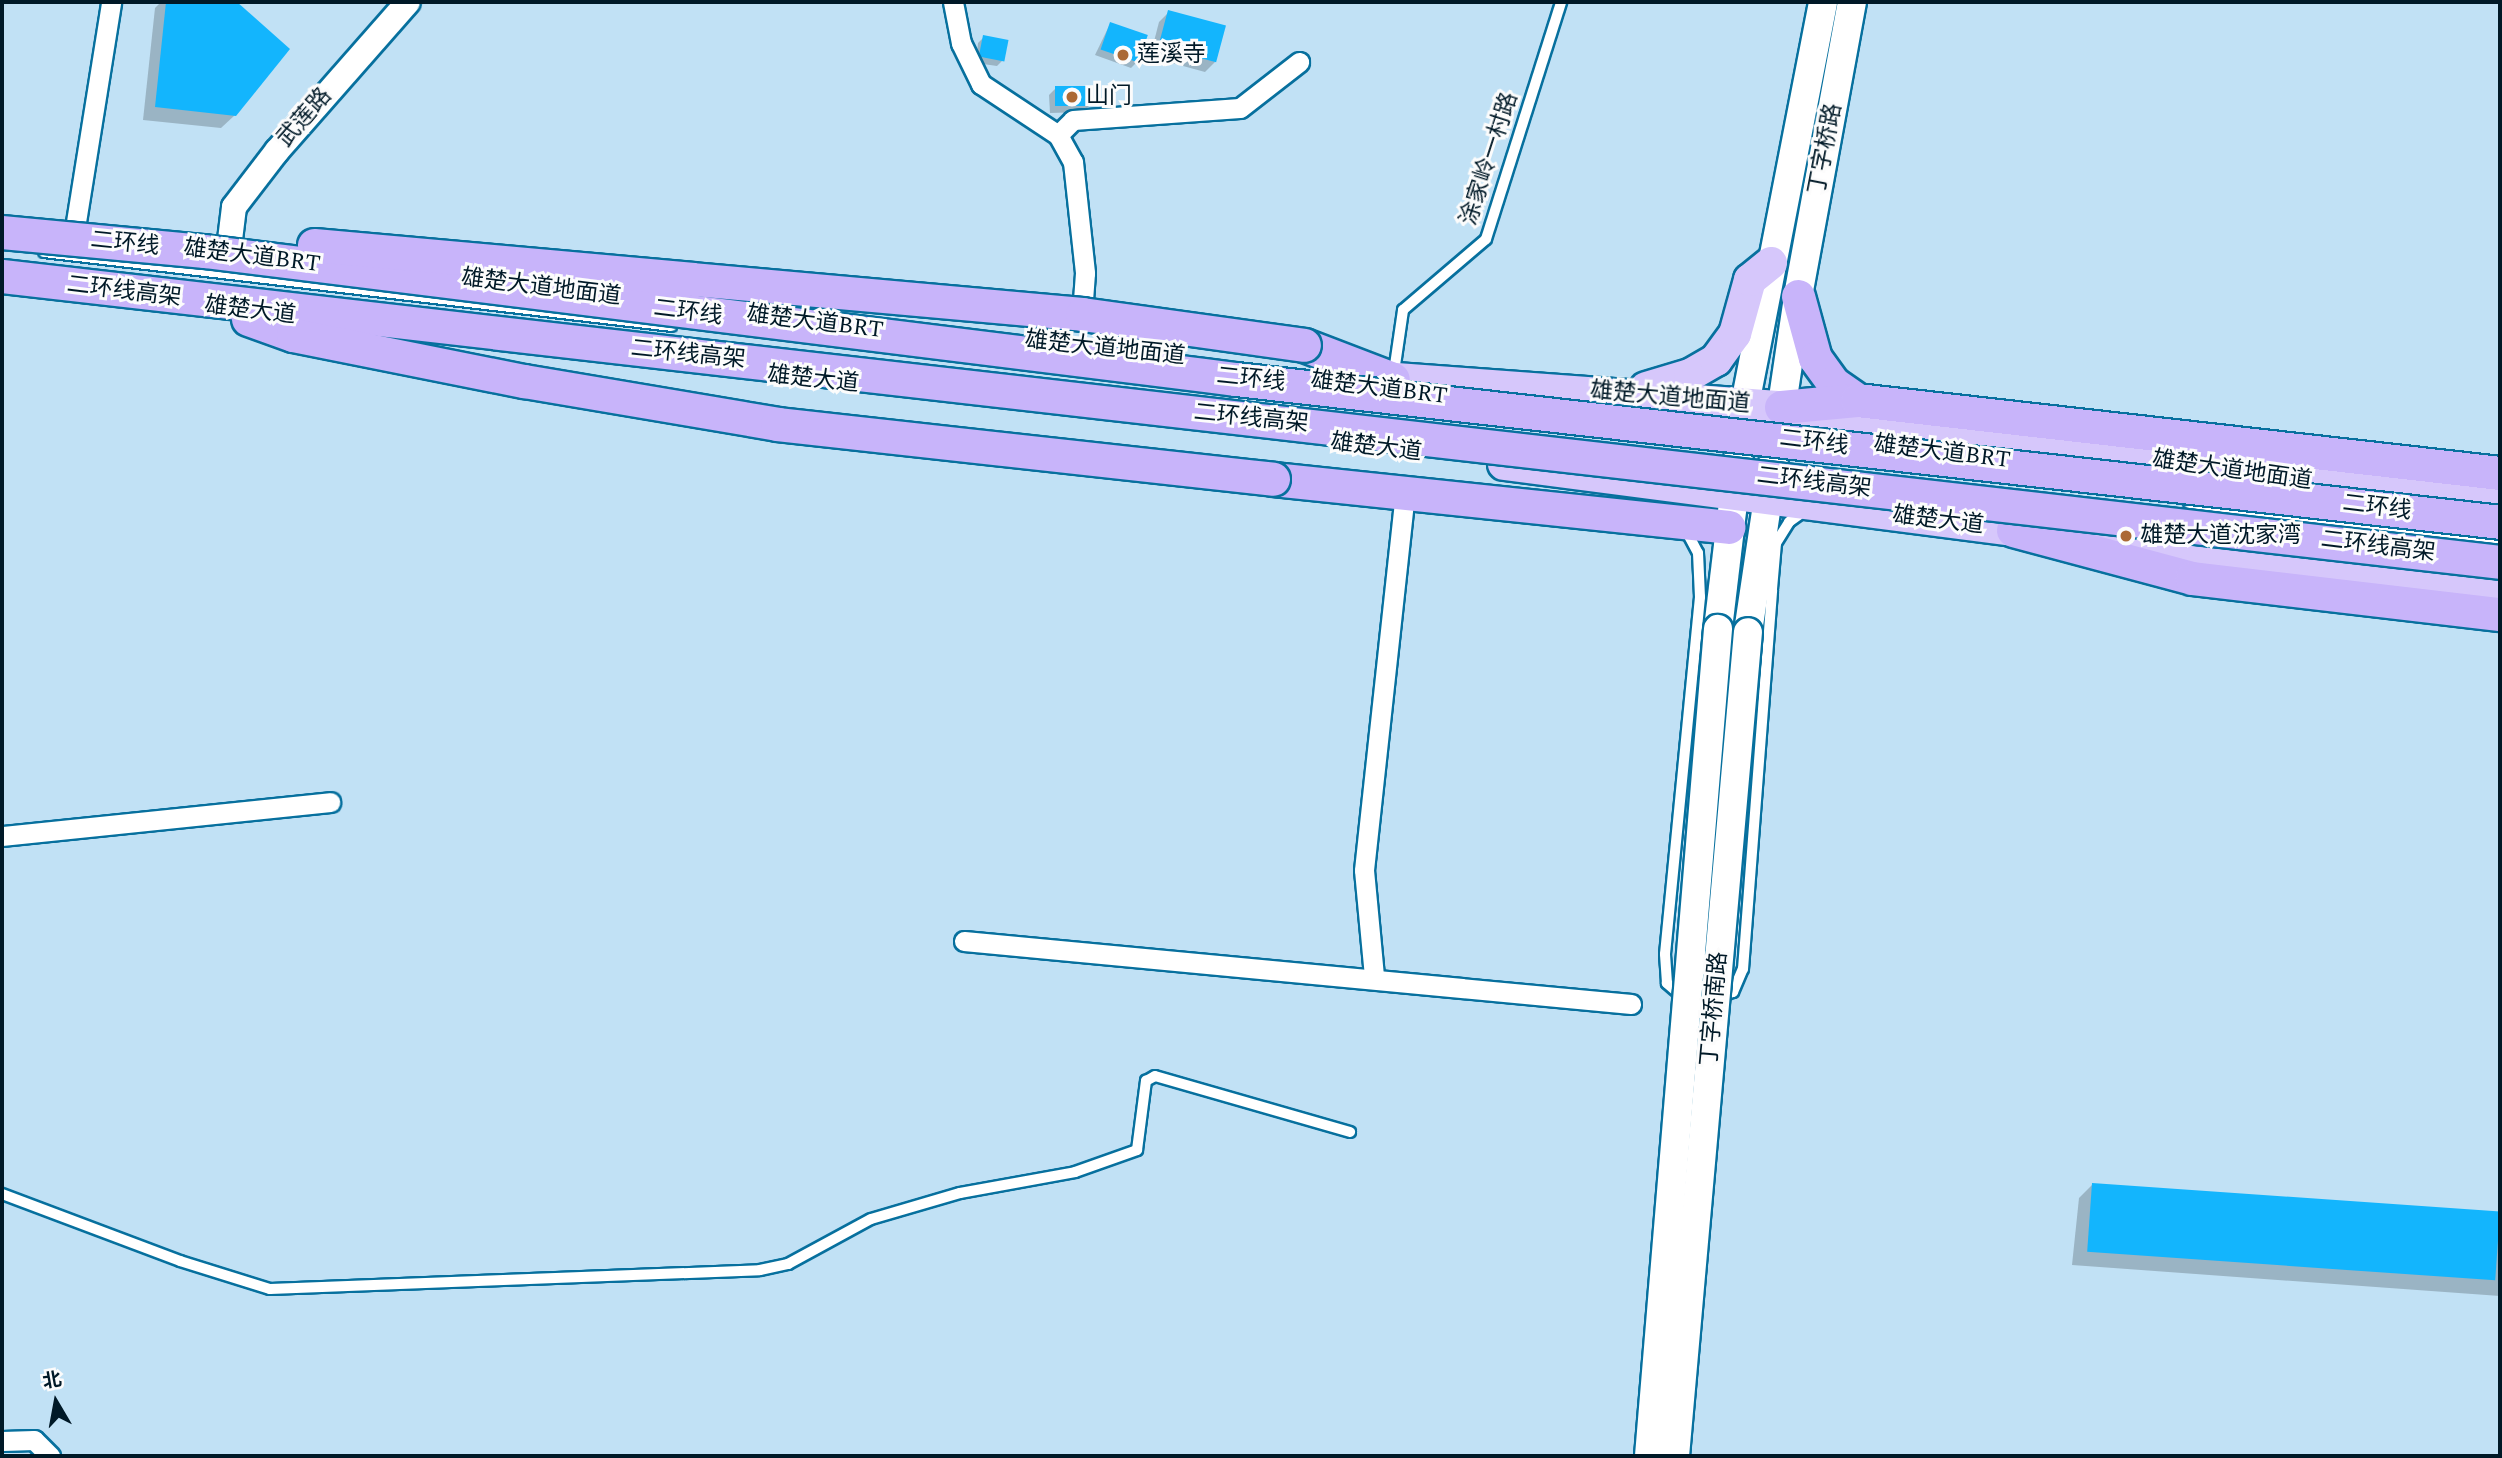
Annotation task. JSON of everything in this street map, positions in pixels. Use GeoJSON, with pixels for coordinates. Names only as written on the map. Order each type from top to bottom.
{"type":"FeatureCollection","features":[{"type":"Feature","properties":{"kind":"highway","name":"二环线"},"geometry":{"type":"LineString","coordinates":[[2,232],[216,250],[1236,379],[2500,522]]}},
{"type":"Feature","properties":{"kind":"highway"},"geometry":{"type":"LineString","coordinates":[[216,250],[274,242],[1082,314],[1304,345],[1393,379]]}},
{"type":"Feature","properties":{"kind":"highway","name":"二环线高架"},"geometry":{"type":"LineString","coordinates":[[2,279],[2500,562]]}},
{"type":"Feature","properties":{"kind":"highway"},"geometry":{"type":"LineString","coordinates":[[1798,296],[1823,372],[1857,400]]}},
{"type":"Feature","properties":{"kind":"highway"},"geometry":{"type":"LineString","coordinates":[[199,301],[293,335],[524,381],[777,424],[1273,480],[1728,527]]}},
{"type":"Feature","properties":{"kind":"highway"},"geometry":{"type":"LineString","coordinates":[[1781,407],[1857,400],[2500,473]]}},
{"type":"Feature","properties":{"kind":"highway"},"geometry":{"type":"LineString","coordinates":[[2013,530],[2144,567],[2251,586],[2500,614]]}},
{"type":"Feature","properties":{"kind":"main road","name":"丁字桥路"},"geometry":{"type":"LineString","coordinates":[[1745,404],[1770,263],[1823,2]]}},
{"type":"Feature","properties":{"kind":"main road","name":"丁字桥路"},"geometry":{"type":"LineString","coordinates":[[1781,407],[1798,296],[1852,2]]}},
{"type":"Feature","properties":{"kind":"main road","name":"雄楚大道地面道"},"geometry":{"type":"LineString","coordinates":[[2,218],[216,250],[592,296],[1393,379],[1628,393],[1781,407],[2500,505]]}},
{"type":"Feature","properties":{"kind":"main road"},"geometry":{"type":"LineString","coordinates":[[1628,393],[1690,375],[1716,360],[1735,334],[1750,280],[1770,263]]}},
{"type":"Feature","properties":{"kind":"main road","name":"雄楚大道"},"geometry":{"type":"LineString","coordinates":[[2,279],[2013,530],[2500,584]]}},
{"type":"Feature","properties":{"kind":"main road","name":"丁字桥南路"},"geometry":{"type":"LineString","coordinates":[[1649,1456],[1718,629],[1732,494],[1732,448],[1745,404]]}},
{"type":"Feature","properties":{"kind":"main road","name":"丁字桥南路"},"geometry":{"type":"LineString","coordinates":[[1675,1456],[1748,632],[1781,407]]}},
{"type":"Feature","properties":{"kind":"street"},"geometry":{"type":"LineString","coordinates":[[75,228],[111,2]]}},
{"type":"Feature","properties":{"kind":"street","name":"武莲路"},"geometry":{"type":"LineString","coordinates":[[216,250],[234,207],[276,151],[408,2]]}},
{"type":"Feature","properties":{"kind":"street"},"geometry":{"type":"LineString","coordinates":[[953,2],[961,43],[981,84],[1058,135],[1073,162],[1085,273],[1082,314]]}},
{"type":"Feature","properties":{"kind":"street"},"geometry":{"type":"LineString","coordinates":[[1058,135],[1073,116],[1240,108],[1299,62]]}},
{"type":"Feature","properties":{"kind":"street"},"geometry":{"type":"LineString","coordinates":[[1374,976],[1364,870],[1405,492]]}},
{"type":"Feature","properties":{"kind":"street"},"geometry":{"type":"LineString","coordinates":[[2,836],[330,802]]}},
{"type":"Feature","properties":{"kind":"street"},"geometry":{"type":"LineString","coordinates":[[964,940],[1374,976],[1631,1004]]}},
{"type":"Feature","properties":{"kind":"street"},"geometry":{"type":"LineString","coordinates":[[2,1441],[34,1440],[50,1456]]}},
{"type":"Feature","properties":{"kind":"lane","name":"涂家岭一村路"},"geometry":{"type":"LineString","coordinates":[[1393,379],[1404,310],[1486,239],[1561,2]]}},
{"type":"Feature","properties":{"kind":"lane","name":"雄楚大道BRT"},"geometry":{"type":"LineString","coordinates":[[30,251],[682,327]]}},
{"type":"Feature","properties":{"kind":"lane","name":"雄楚大道BRT"},"geometry":{"type":"LineString","coordinates":[[1181,385],[1362,406]]}},
{"type":"Feature","properties":{"kind":"lane","name":"雄楚大道BRT"},"geometry":{"type":"LineString","coordinates":[[1732,448],[1856,462]]}},
{"type":"Feature","properties":{"kind":"lane"},"geometry":{"type":"LineString","coordinates":[[2171,501],[2500,542]]}},
{"type":"Feature","properties":{"kind":"lane"},"geometry":{"type":"LineString","coordinates":[[1708,1001],[1733,992],[1743,969],[1776,542],[1789,522],[1812,505]]}},
{"type":"Feature","properties":{"kind":"lane"},"geometry":{"type":"LineString","coordinates":[[1682,522],[1698,553],[1700,597],[1665,954],[1667,984],[1681,997],[1695,999]]}},
{"type":"Feature","properties":{"kind":"lane"},"geometry":{"type":"LineString","coordinates":[[1757,561],[1772,590]]}},
{"type":"Feature","properties":{"kind":"lane"},"geometry":{"type":"LineString","coordinates":[[1700,597],[1725,562]]}},
{"type":"Feature","properties":{"kind":"lane"},"geometry":{"type":"LineString","coordinates":[[2,1194],[180,1261],[271,1289],[732,1272],[788,1264],[871,1219],[960,1193],[1075,1172],[1137,1150],[1146,1081],[1155,1076],[1350,1132]]}},
{"type":"Feature","properties":{"kind":"building"},"geometry":{"type":"Polygon","coordinates":[[[166,2],[237,2],[290,49],[236,116],[155,107],[166,2]]]}},
{"type":"Feature","properties":{"kind":"building"},"geometry":{"type":"Polygon","coordinates":[[[1168,10],[1226,26],[1216,62],[1158,47],[1168,10]]]}},
{"type":"Feature","properties":{"kind":"building"},"geometry":{"type":"Polygon","coordinates":[[[1110,22],[1148,35],[1138,62],[1101,49],[1110,22]]]}},
{"type":"Feature","properties":{"kind":"building"},"geometry":{"type":"Polygon","coordinates":[[[983,35],[1009,40],[1004,62],[979,57],[983,35]]]}},
{"type":"Feature","properties":{"kind":"building","name":"山门"},"geometry":{"type":"Polygon","coordinates":[[[1055,86],[1090,86],[1090,106],[1055,106],[1055,86]]]}},
{"type":"Feature","properties":{"kind":"building"},"geometry":{"type":"Polygon","coordinates":[[[2092,1183],[2500,1212],[2495,1280],[2087,1252],[2092,1183]]]}},
{"type":"Feature","properties":{"kind":"place","name":"莲溪寺"},"geometry":{"type":"Point","coordinates":[1123,55]}},
{"type":"Feature","properties":{"kind":"place","name":"山门"},"geometry":{"type":"Point","coordinates":[1072,97]}},
{"type":"Feature","properties":{"kind":"place","name":"雄楚大道沈家湾"},"geometry":{"type":"Point","coordinates":[2126,536]}}]}
